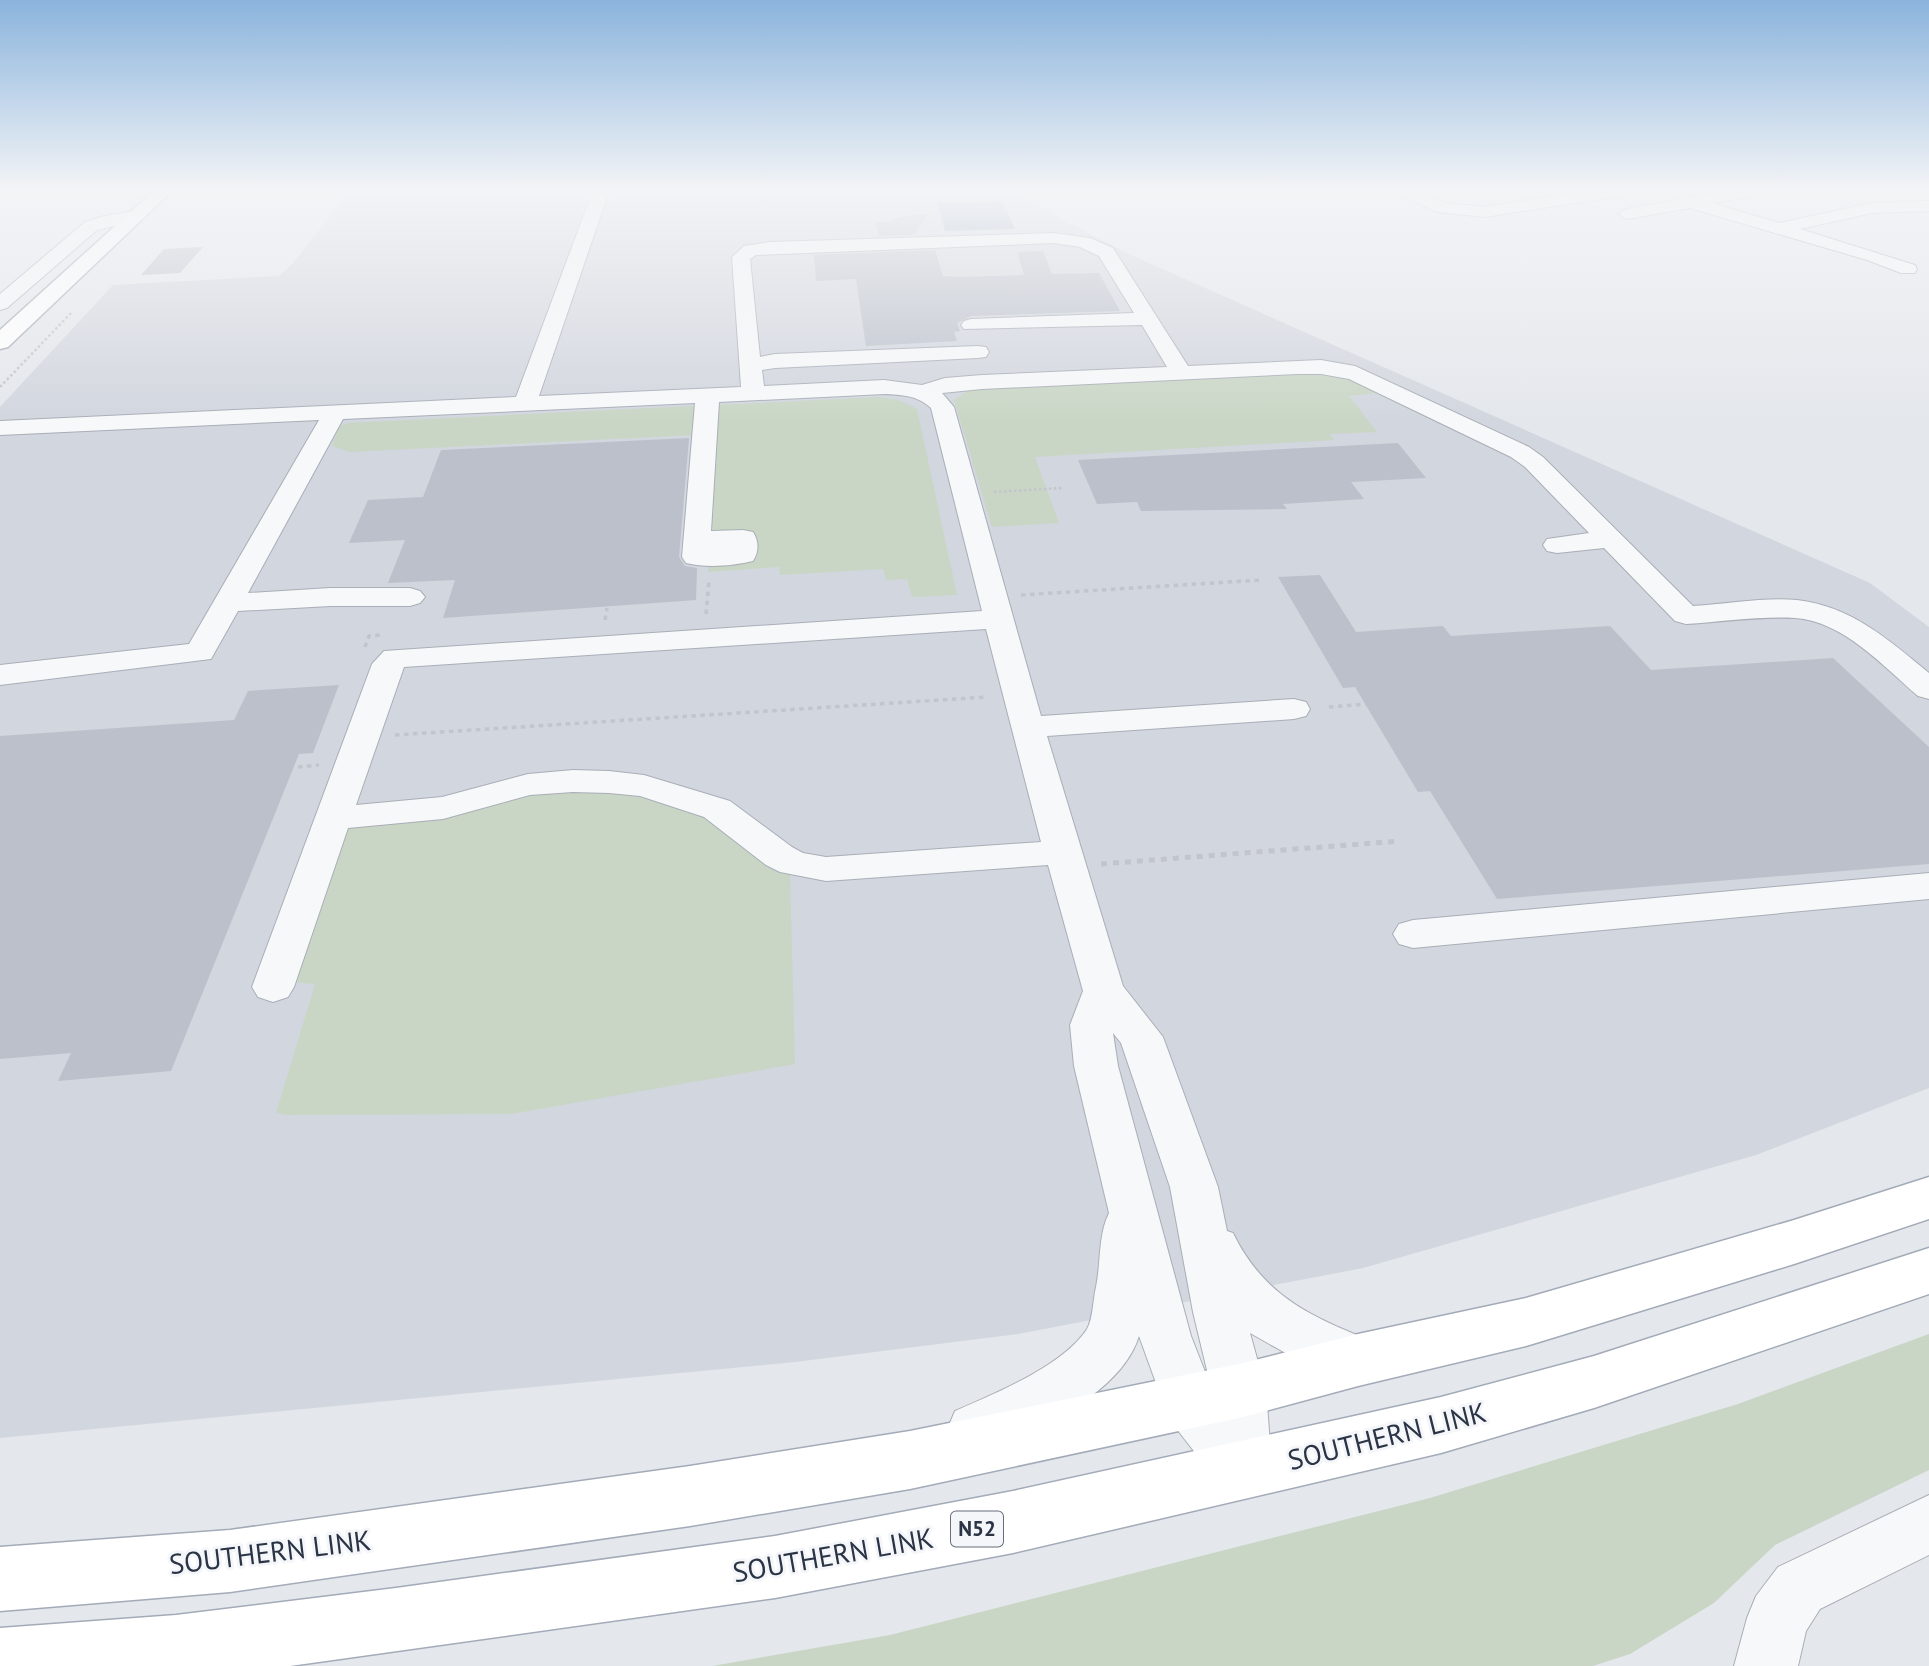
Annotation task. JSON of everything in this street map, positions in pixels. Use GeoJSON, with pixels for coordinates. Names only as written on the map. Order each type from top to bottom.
{"type":"FeatureCollection","features":[{"type":"Feature","properties":{"kind":"main road"},"geometry":{"type":"LineString","coordinates":[[0,342],[82,266]]}},
{"type":"Feature","properties":{"kind":"main road","name":"SOUTHERN LINK"},"geometry":{"type":"LineString","coordinates":[[0,1579],[230,1561],[690,1496],[910,1460],[1214,1396],[1526,1322],[1794,1242],[1929,1198]]}},
{"type":"Feature","properties":{"kind":"main road","name":"SOUTHERN LINK"},"geometry":{"type":"LineString","coordinates":[[0,1661],[176,1648],[775,1567],[1013,1522],[1441,1425],[1594,1382],[1929,1271]]}},
{"type":"Feature","properties":{"kind":"street"},"geometry":{"type":"LineString","coordinates":[[0,304],[45,266]]}},
{"type":"Feature","properties":{"kind":"street"},"geometry":{"type":"LineString","coordinates":[[525,404],[574,266]]}},
{"type":"Feature","properties":{"kind":"street"},"geometry":{"type":"LineString","coordinates":[[742,266],[754,393]]}},
{"type":"Feature","properties":{"kind":"street"},"geometry":{"type":"LineString","coordinates":[[1114,266],[1182,373]]}},
{"type":"Feature","properties":{"kind":"street"},"geometry":{"type":"LineString","coordinates":[[1896,266],[1908,270]]}},
{"type":"Feature","properties":{"kind":"street"},"geometry":{"type":"LineString","coordinates":[[971,326],[1148,320]]}},
{"type":"Feature","properties":{"kind":"street"},"geometry":{"type":"LineString","coordinates":[[751,366],[775,361],[978,352]]}},
{"type":"Feature","properties":{"kind":"street"},"geometry":{"type":"LineString","coordinates":[[923,392],[945,386],[982,382],[1182,373],[1321,367],[1355,373],[1520,452],[1534,462],[1686,615],[1796,609],[1820,614],[1849,626],[1929,689]]}},
{"type":"Feature","properties":{"kind":"street"},"geometry":{"type":"LineString","coordinates":[[0,428],[205,409],[335,412],[884,387],[923,392],[936,398],[942,407],[1027,727],[1104,991],[1141,1037],[1220,1261],[1251,1304],[1298,1336],[1358,1360]]}},
{"type":"Feature","properties":{"kind":"street"},"geometry":{"type":"LineString","coordinates":[[700,548],[707,395]]}},
{"type":"Feature","properties":{"kind":"street"},"geometry":{"type":"LineString","coordinates":[[0,674],[200,652],[335,412]]}},
{"type":"Feature","properties":{"kind":"street"},"geometry":{"type":"LineString","coordinates":[[1557,545],[1610,539]]}},
{"type":"Feature","properties":{"kind":"street"},"geometry":{"type":"LineString","coordinates":[[228,603],[330,597],[410,597]]}},
{"type":"Feature","properties":{"kind":"street"},"geometry":{"type":"LineString","coordinates":[[272,987],[388,664],[395,658],[999,619]]}},
{"type":"Feature","properties":{"kind":"street"},"geometry":{"type":"LineString","coordinates":[[1027,727],[1294,709]]}},
{"type":"Feature","properties":{"kind":"street"},"geometry":{"type":"LineString","coordinates":[[332,818],[443,808],[528,785],[573,781],[608,782],[644,786],[717,808],[779,856],[793,863],[826,869],[1063,852]]}},
{"type":"Feature","properties":{"kind":"street"},"geometry":{"type":"LineString","coordinates":[[1413,934],[1929,886]]}},
{"type":"Feature","properties":{"kind":"street"},"geometry":{"type":"LineString","coordinates":[[1104,991],[1090,1025],[1096,1066],[1165,1336],[1214,1396],[1244,1470]]}},
{"type":"Feature","properties":{"kind":"street"},"geometry":{"type":"LineString","coordinates":[[1194,1187],[1219,1312],[1214,1396]]}},
{"type":"Feature","properties":{"kind":"street"},"geometry":{"type":"LineString","coordinates":[[910,1460],[1034,1403],[1083,1369],[1112,1339],[1125,1272],[1130,1195]]}},
{"type":"Feature","properties":{"kind":"street"},"geometry":{"type":"LineString","coordinates":[[1766,1666],[1778,1618],[1799,1588],[1929,1524]]}},
{"type":"Feature","properties":{"kind":"path"},"geometry":{"type":"LineString","coordinates":[[0,387],[80,303]]}},
{"type":"Feature","properties":{"kind":"path"},"geometry":{"type":"LineString","coordinates":[[993,492],[1062,488]]}},
{"type":"Feature","properties":{"kind":"path"},"geometry":{"type":"LineString","coordinates":[[700,548],[702,577],[709,577],[706,615]]}},
{"type":"Feature","properties":{"kind":"path"},"geometry":{"type":"LineString","coordinates":[[605,621],[607,608]]}},
{"type":"Feature","properties":{"kind":"path"},"geometry":{"type":"LineString","coordinates":[[361,737],[988,696]]}},
{"type":"Feature","properties":{"kind":"path"},"geometry":{"type":"LineString","coordinates":[[1329,707],[1366,704]]}},
{"type":"Feature","properties":{"kind":"shaded area"},"geometry":{"type":"Polygon","coordinates":[[[290,266],[1155,266],[1870,583],[1929,627],[1929,1088],[1756,1155],[1363,1268],[1018,1334],[795,1362],[0,1438],[0,407],[113,285],[279,276],[290,266]]]}},
{"type":"Feature","properties":{"kind":"green space"},"geometry":{"type":"Polygon","coordinates":[[[1329,372],[1362,383],[1377,393],[1349,396],[1377,432],[1330,434],[1334,440],[1035,457],[1059,523],[992,527],[954,400],[969,390],[984,386],[1329,372]]]}},
{"type":"Feature","properties":{"kind":"green space"},"geometry":{"type":"Polygon","coordinates":[[[879,397],[899,400],[917,409],[957,595],[912,597],[907,579],[886,580],[883,569],[780,575],[779,567],[708,572],[708,565],[752,561],[711,527],[717,405],[879,397]]]}},
{"type":"Feature","properties":{"kind":"green space"},"geometry":{"type":"Polygon","coordinates":[[[692,406],[698,410],[694,435],[350,452],[332,446],[339,427],[347,423],[692,406]]]}},
{"type":"Feature","properties":{"kind":"green space"},"geometry":{"type":"Polygon","coordinates":[[[581,789],[661,798],[702,815],[737,839],[758,860],[790,875],[795,1064],[511,1114],[276,1113],[315,984],[288,982],[343,826],[512,794],[581,789]]]}},
{"type":"Feature","properties":{"kind":"green space"},"geometry":{"type":"Polygon","coordinates":[[[1929,1334],[1929,1470],[1775,1545],[1714,1603],[1630,1654],[1593,1666],[712,1666],[890,1635],[1430,1498],[1738,1404],[1929,1334]]]}},
{"type":"Feature","properties":{"kind":"building"},"geometry":{"type":"Polygon","coordinates":[[[149,266],[186,266],[180,273],[141,275],[149,266]]]}},
{"type":"Feature","properties":{"kind":"building"},"geometry":{"type":"Polygon","coordinates":[[[815,266],[940,266],[943,276],[960,277],[1024,275],[1021,266],[1049,266],[1052,274],[1099,273],[1120,311],[971,316],[957,323],[960,331],[954,332],[957,341],[866,346],[856,279],[816,281],[815,266]]]}},
{"type":"Feature","properties":{"kind":"building"},"geometry":{"type":"Polygon","coordinates":[[[689,438],[679,557],[685,566],[697,568],[696,600],[443,618],[455,580],[388,583],[405,540],[349,543],[368,500],[423,497],[441,450],[689,438]]]}},
{"type":"Feature","properties":{"kind":"building"},"geometry":{"type":"Polygon","coordinates":[[[1398,443],[1426,478],[1351,482],[1364,499],[1283,504],[1287,509],[1141,511],[1137,502],[1097,504],[1078,460],[1398,443]]]}},
{"type":"Feature","properties":{"kind":"building"},"geometry":{"type":"Polygon","coordinates":[[[1320,575],[1356,632],[1443,626],[1451,636],[1610,626],[1651,670],[1833,658],[1929,747],[1929,864],[1497,899],[1430,791],[1418,792],[1355,687],[1343,688],[1278,577],[1320,575]]]}},
{"type":"Feature","properties":{"kind":"building"},"geometry":{"type":"Polygon","coordinates":[[[339,685],[313,753],[299,754],[171,1071],[58,1081],[71,1053],[0,1059],[0,736],[234,720],[248,691],[339,685]]]}}]}
